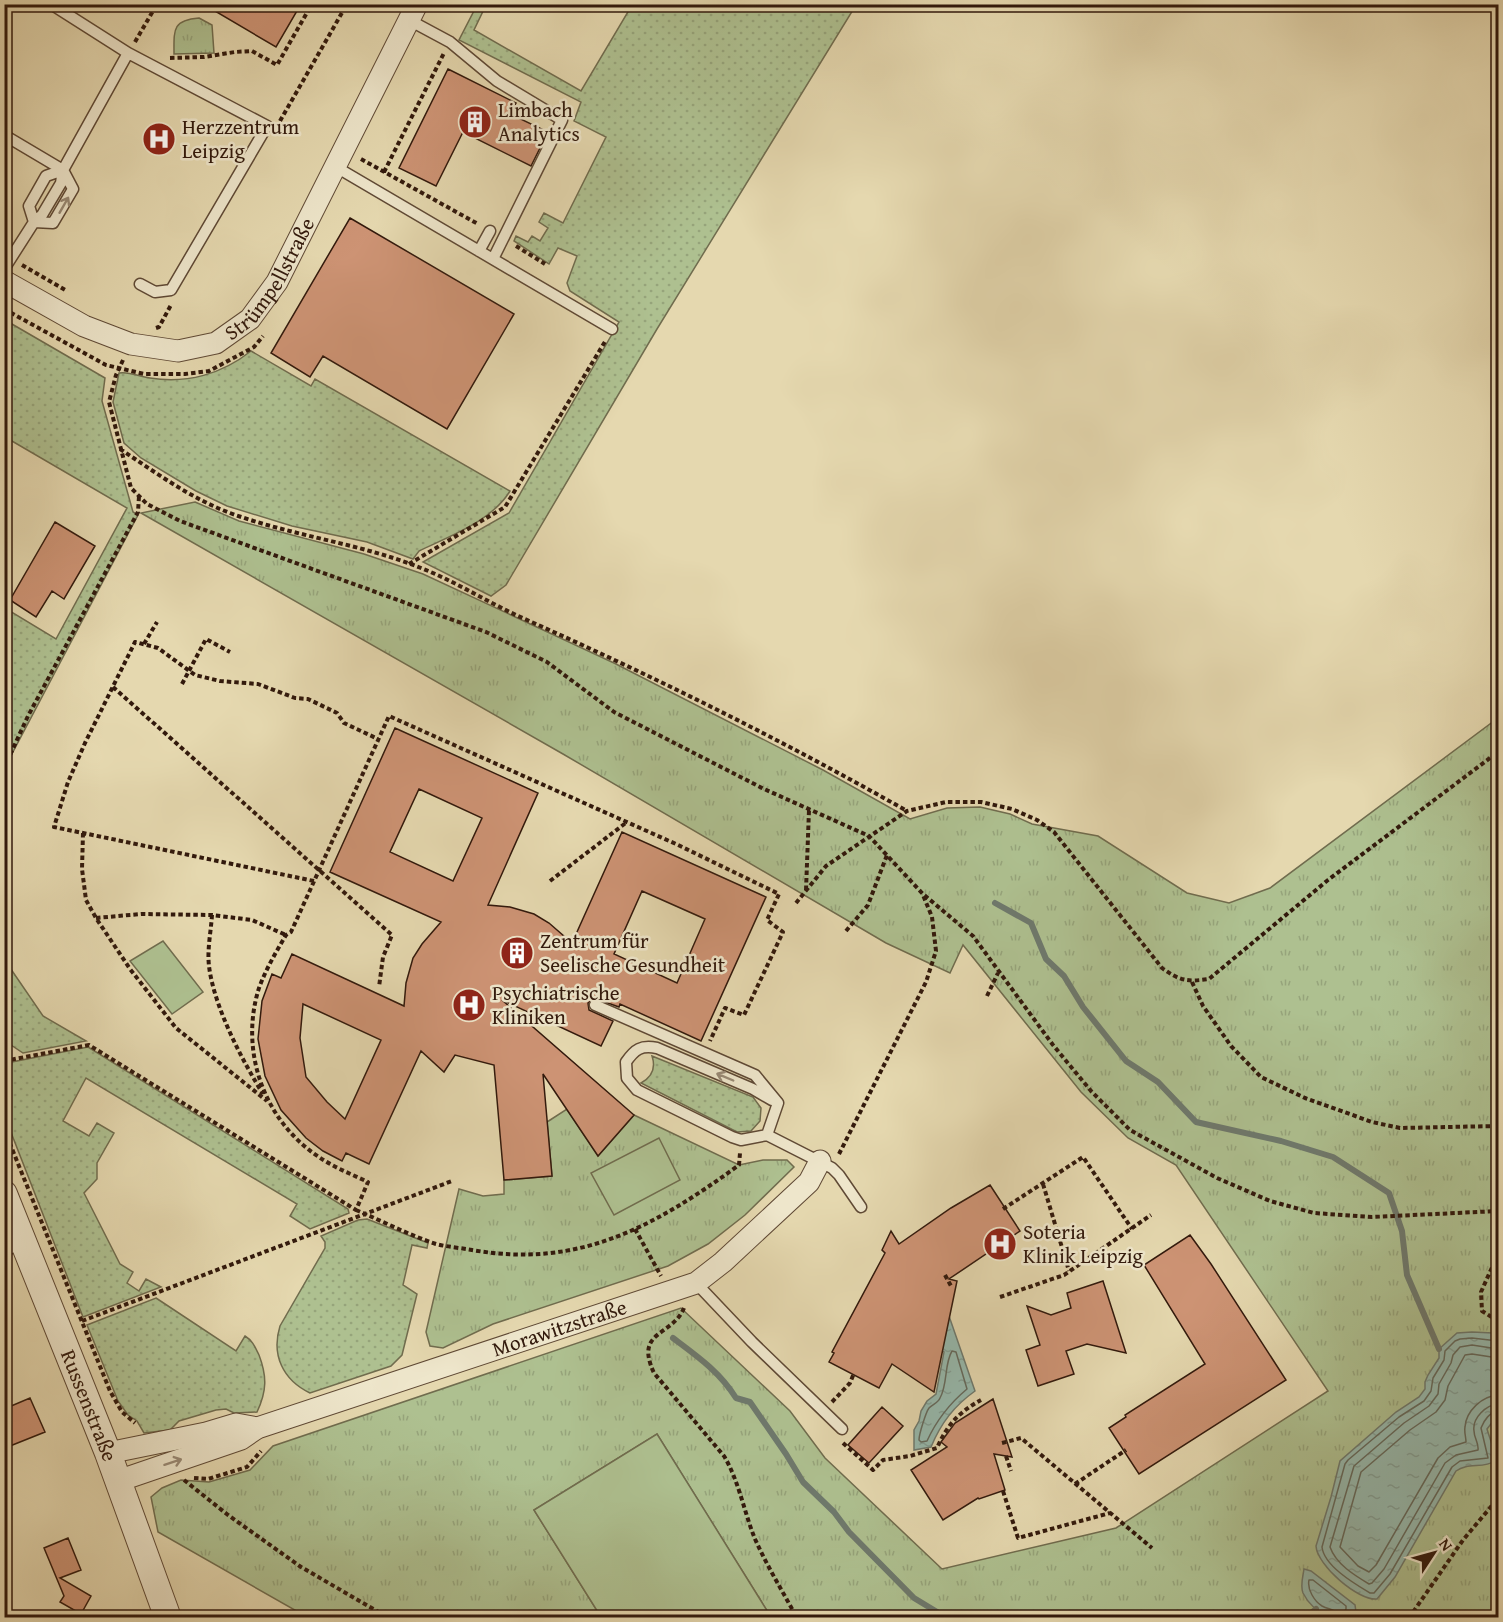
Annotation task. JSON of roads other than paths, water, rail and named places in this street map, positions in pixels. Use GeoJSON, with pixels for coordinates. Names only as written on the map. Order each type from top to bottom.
{"type":"FeatureCollection","features":[{"type":"Feature","properties":{"kind":"street","name":"Strümpellstraße"},"geometry":{"type":"LineString","coordinates":[[4,281],[84,326],[131,344],[178,351],[216,342],[250,320],[277,282],[413,12]]}},
{"type":"Feature","properties":{"kind":"street","name":"Morawitzstraße"},"geometry":{"type":"LineString","coordinates":[[118,1481],[241,1439],[257,1428],[678,1297],[723,1262],[826,1164]]}},
{"type":"Feature","properties":{"kind":"street","name":"Russenstraße"},"geometry":{"type":"LineString","coordinates":[[4,1194],[14,1247],[108,1453],[168,1617]]}},
{"type":"Feature","properties":{"kind":"street","name":"Morawitzstraße"},"geometry":{"type":"LineString","coordinates":[[108,1453],[236,1424],[257,1428]]}},
{"type":"Feature","properties":{"kind":"lane"},"geometry":{"type":"LineString","coordinates":[[51,4],[267,126],[171,290],[155,292],[140,284]]}},
{"type":"Feature","properties":{"kind":"lane"},"geometry":{"type":"LineString","coordinates":[[413,12],[497,81],[562,120],[493,259]]}},
{"type":"Feature","properties":{"kind":"lane"},"geometry":{"type":"LineString","coordinates":[[4,269],[34,222],[29,206],[46,176],[63,170],[130,50]]}},
{"type":"Feature","properties":{"kind":"lane"},"geometry":{"type":"LineString","coordinates":[[4,135],[63,170],[73,189],[54,223],[34,222]]}},
{"type":"Feature","properties":{"kind":"lane"},"geometry":{"type":"LineString","coordinates":[[336,167],[612,329]]}},
{"type":"Feature","properties":{"kind":"lane"},"geometry":{"type":"LineString","coordinates":[[479,251],[490,231]]}},
{"type":"Feature","properties":{"kind":"lane"},"geometry":{"type":"LineString","coordinates":[[595,1005],[755,1075],[778,1102]]}},
{"type":"Feature","properties":{"kind":"lane"},"geometry":{"type":"LineString","coordinates":[[778,1102],[657,1048],[644,1046],[634,1051],[626,1062],[627,1078],[636,1090],[741,1140],[767,1135],[826,1164],[839,1175],[861,1207]]}},
{"type":"Feature","properties":{"kind":"lane"},"geometry":{"type":"LineString","coordinates":[[767,1135],[778,1102]]}},
{"type":"Feature","properties":{"kind":"lane"},"geometry":{"type":"LineString","coordinates":[[696,1283],[752,1342],[842,1429]]}},
{"type":"Feature","properties":{"kind":"water"},"geometry":{"type":"Polygon","coordinates":[[[949,1316],[975,1391],[949,1416],[931,1447],[914,1450],[914,1430],[921,1411],[927,1401],[936,1394],[944,1352],[939,1350],[949,1316]]]}},
{"type":"Feature","properties":{"kind":"water"},"geometry":{"type":"Polygon","coordinates":[[[1457,1333],[1493,1333],[1498,1336],[1498,1415],[1487,1429],[1495,1461],[1456,1471],[1395,1577],[1377,1599],[1369,1598],[1350,1588],[1331,1572],[1323,1563],[1316,1546],[1340,1461],[1396,1412],[1419,1397],[1425,1389],[1428,1375],[1439,1358],[1439,1349],[1457,1333]]]}},
{"type":"Feature","properties":{"kind":"water"},"geometry":{"type":"Polygon","coordinates":[[[1304,1569],[1311,1571],[1355,1605],[1356,1612],[1340,1616],[1319,1611],[1303,1593],[1304,1569]]]}},
{"type":"Feature","properties":{"kind":"waterway"},"geometry":{"type":"LineString","coordinates":[[995,903],[1031,923],[1046,959],[1064,976],[1083,1007],[1126,1061],[1158,1082],[1196,1122],[1281,1141],[1333,1157],[1389,1193],[1402,1231],[1407,1275],[1439,1349]]}},
{"type":"Feature","properties":{"kind":"waterway"},"geometry":{"type":"LineString","coordinates":[[673,1338],[715,1372],[736,1398],[750,1402],[803,1482],[914,1598],[947,1618]]}},
{"type":"Feature","properties":{"kind":"waterway"},"geometry":{"type":"LineString","coordinates":[[1305,1618],[1316,1609]]}},
{"type":"Feature","properties":{"kind":"place","name":"Limbach Analytics"},"geometry":{"type":"Point","coordinates":[475,122]}},
{"type":"Feature","properties":{"kind":"place","name":"Herzzentrum Leipzig"},"geometry":{"type":"Point","coordinates":[159,139]}},
{"type":"Feature","properties":{"kind":"place","name":"Zentrum für Seelische Gesundheit"},"geometry":{"type":"Point","coordinates":[517,953]}},
{"type":"Feature","properties":{"kind":"place","name":"Psychiatrische Kliniken"},"geometry":{"type":"Point","coordinates":[469,1005]}},
{"type":"Feature","properties":{"kind":"place","name":"Soteria Klinik Leipzig"},"geometry":{"type":"Point","coordinates":[1000,1244]}}]}
